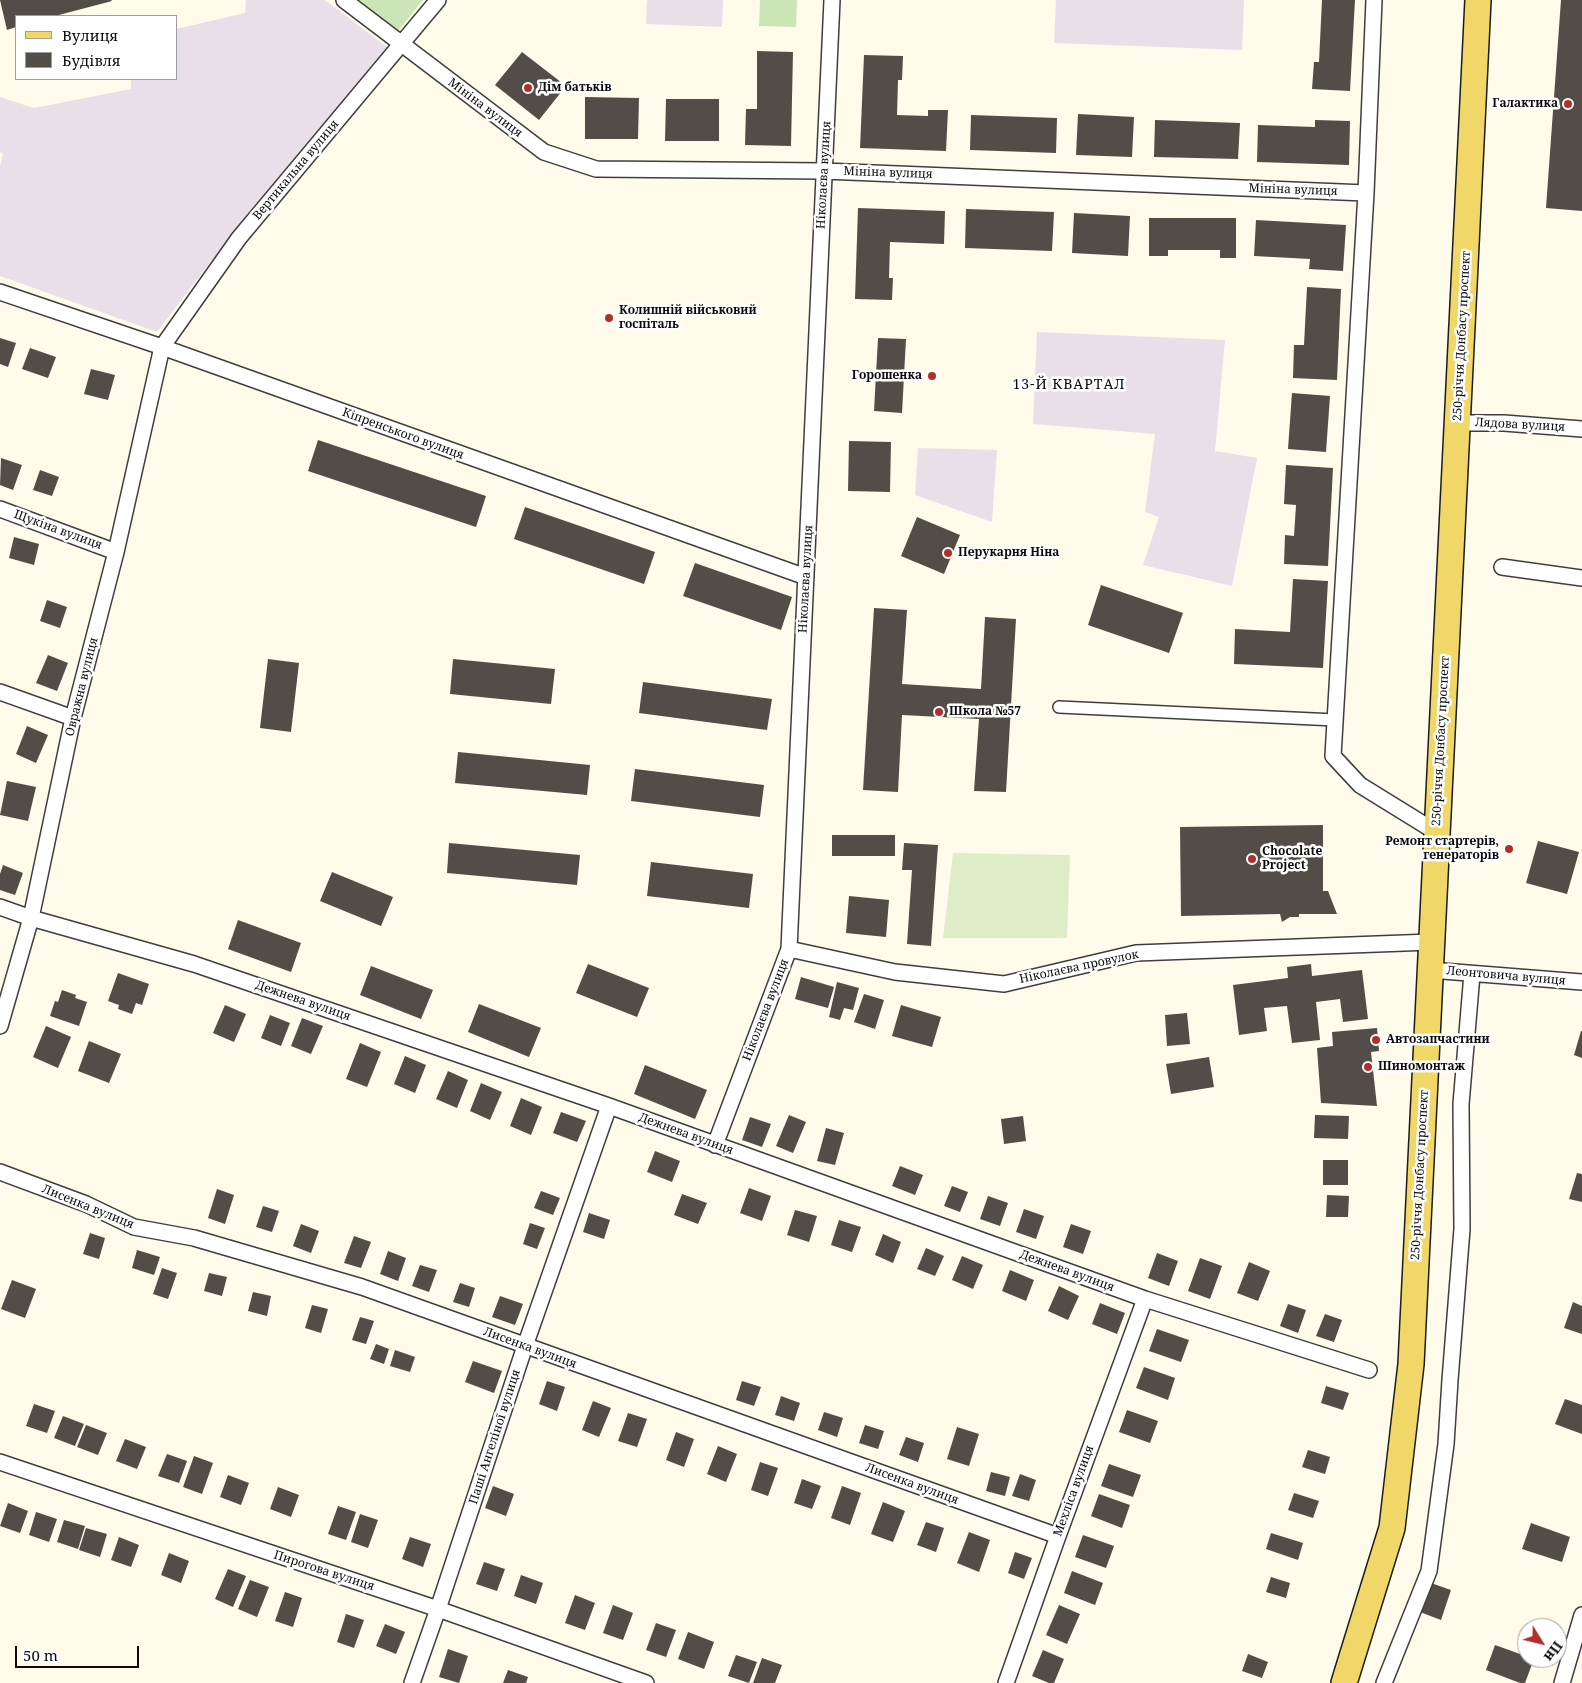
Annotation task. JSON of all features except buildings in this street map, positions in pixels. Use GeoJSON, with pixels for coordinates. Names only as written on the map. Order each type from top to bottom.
{"type":"FeatureCollection","features":[{"type":"Feature","properties":{"kind":"main road","name":"250-річчя Донбасу проспект"},"geometry":{"type":"LineString","coordinates":[[1344,1683],[1392,1528],[1411,1364],[1478,0]]}},
{"type":"Feature","properties":{"kind":"street","name":"Мініна вулиця"},"geometry":{"type":"LineString","coordinates":[[344,0],[544,152],[596,169],[824,171],[1366,193]]}},
{"type":"Feature","properties":{"kind":"street","name":"Вертикальна вулиця"},"geometry":{"type":"LineString","coordinates":[[162,347],[239,238],[438,0]]}},
{"type":"Feature","properties":{"kind":"street","name":"Ніколаєва вулиця"},"geometry":{"type":"LineString","coordinates":[[715,1145],[789,949],[832,0]]}},
{"type":"Feature","properties":{"kind":"street"},"geometry":{"type":"LineString","coordinates":[[1374,0],[1366,193],[1333,756],[1360,785],[1436,832]]}},
{"type":"Feature","properties":{"kind":"street","name":"Кіпренського вулиця"},"geometry":{"type":"LineString","coordinates":[[0,292],[162,347],[806,577]]}},
{"type":"Feature","properties":{"kind":"street","name":"Овражна вулиця"},"geometry":{"type":"LineString","coordinates":[[0,1026],[31,918],[73,718],[116,552],[162,347]]}},
{"type":"Feature","properties":{"kind":"street","name":"Лядова вулиця"},"geometry":{"type":"LineString","coordinates":[[1457,423],[1504,423],[1582,429]]}},
{"type":"Feature","properties":{"kind":"street","name":"Щукіна вулиця"},"geometry":{"type":"LineString","coordinates":[[0,509],[116,552]]}},
{"type":"Feature","properties":{"kind":"street"},"geometry":{"type":"LineString","coordinates":[[1502,567],[1582,578]]}},
{"type":"Feature","properties":{"kind":"street"},"geometry":{"type":"LineString","coordinates":[[0,692],[73,718]]}},
{"type":"Feature","properties":{"kind":"street"},"geometry":{"type":"LineString","coordinates":[[1059,707],[1335,720]]}},
{"type":"Feature","properties":{"kind":"street","name":"Дежнева вулиця"},"geometry":{"type":"LineString","coordinates":[[0,907],[31,918],[194,964],[609,1106],[1145,1299],[1369,1370]]}},
{"type":"Feature","properties":{"kind":"street","name":"Ніколаєва провулок"},"geometry":{"type":"LineString","coordinates":[[789,949],[895,972],[1004,984],[1136,953],[1431,942]]}},
{"type":"Feature","properties":{"kind":"street","name":"Леонтовича вулиця"},"geometry":{"type":"LineString","coordinates":[[1430,970],[1582,982]]}},
{"type":"Feature","properties":{"kind":"street"},"geometry":{"type":"LineString","coordinates":[[1384,1683],[1429,1571],[1446,1444],[1462,1229],[1461,1104],[1472,974]]}},
{"type":"Feature","properties":{"kind":"street","name":"Паші Ангеліної вулиця"},"geometry":{"type":"LineString","coordinates":[[412,1683],[524,1346],[609,1106]]}},
{"type":"Feature","properties":{"kind":"street","name":"Лисенка вулиця"},"geometry":{"type":"LineString","coordinates":[[0,1172],[86,1204],[134,1227],[194,1238],[362,1287],[1058,1536]]}},
{"type":"Feature","properties":{"kind":"street","name":"Мехліса вулиця"},"geometry":{"type":"LineString","coordinates":[[1006,1683],[1145,1299]]}},
{"type":"Feature","properties":{"kind":"street","name":"Пирогова вулиця"},"geometry":{"type":"LineString","coordinates":[[0,1462],[438,1609],[646,1683]]}},
{"type":"Feature","properties":{"kind":"street"},"geometry":{"type":"LineString","coordinates":[[1562,1683],[1582,1615]]}},
{"type":"Feature","properties":{"kind":"shaded area"},"geometry":{"type":"Polygon","coordinates":[[[246,0],[325,0],[387,47],[251,209],[157,332],[0,276],[0,166],[3,154],[0,152],[0,97],[34,108],[131,89],[131,80],[178,80],[178,29],[245,13],[246,0]]]}},
{"type":"Feature","properties":{"kind":"shaded area"},"geometry":{"type":"Polygon","coordinates":[[[647,0],[723,0],[722,27],[646,24],[647,0]]]}},
{"type":"Feature","properties":{"kind":"shaded area"},"geometry":{"type":"Polygon","coordinates":[[[1056,0],[1244,0],[1242,50],[1054,43],[1056,0]]]}},
{"type":"Feature","properties":{"kind":"shaded area"},"geometry":{"type":"Polygon","coordinates":[[[1037,332],[1225,340],[1215,451],[1257,458],[1232,586],[1143,565],[1159,517],[1145,512],[1155,434],[1033,424],[1037,332]]]}},
{"type":"Feature","properties":{"kind":"shaded area"},"geometry":{"type":"Polygon","coordinates":[[[918,448],[997,450],[992,522],[915,495],[918,448]]]}},
{"type":"Feature","properties":{"kind":"green space"},"geometry":{"type":"Polygon","coordinates":[[[359,0],[423,0],[398,31],[359,0]]]}},
{"type":"Feature","properties":{"kind":"green space"},"geometry":{"type":"Polygon","coordinates":[[[760,0],[797,0],[796,27],[759,26],[760,0]]]}},
{"type":"Feature","properties":{"kind":"green space"},"geometry":{"type":"Polygon","coordinates":[[[953,853],[1070,855],[1067,938],[943,938],[953,853]]]}},
{"type":"Feature","properties":{"kind":"place","name":"Дім батьків"},"geometry":{"type":"Point","coordinates":[528,88]}},
{"type":"Feature","properties":{"kind":"place","name":"Галактика"},"geometry":{"type":"Point","coordinates":[1568,104]}},
{"type":"Feature","properties":{"kind":"place","name":"Колишній військовий госпіталь"},"geometry":{"type":"Point","coordinates":[609,318]}},
{"type":"Feature","properties":{"kind":"place","name":"Горошенка"},"geometry":{"type":"Point","coordinates":[932,376]}},
{"type":"Feature","properties":{"kind":"place","name":"Перукарня Ніна"},"geometry":{"type":"Point","coordinates":[948,553]}},
{"type":"Feature","properties":{"kind":"place","name":"Школа №57"},"geometry":{"type":"Point","coordinates":[939,712]}},
{"type":"Feature","properties":{"kind":"place","name":"Ремонт стартерів, генераторів"},"geometry":{"type":"Point","coordinates":[1509,849]}},
{"type":"Feature","properties":{"kind":"place","name":"Chocolate Project"},"geometry":{"type":"Point","coordinates":[1252,859]}},
{"type":"Feature","properties":{"kind":"place","name":"Автозапчастини"},"geometry":{"type":"Point","coordinates":[1376,1040]}},
{"type":"Feature","properties":{"kind":"place","name":"Шиномонтаж"},"geometry":{"type":"Point","coordinates":[1368,1067]}},
{"type":"Feature","properties":{"kind":"district","name":"13-Й КВАРТАЛ"},"geometry":{"type":"Point","coordinates":[1069,385]}}]}
